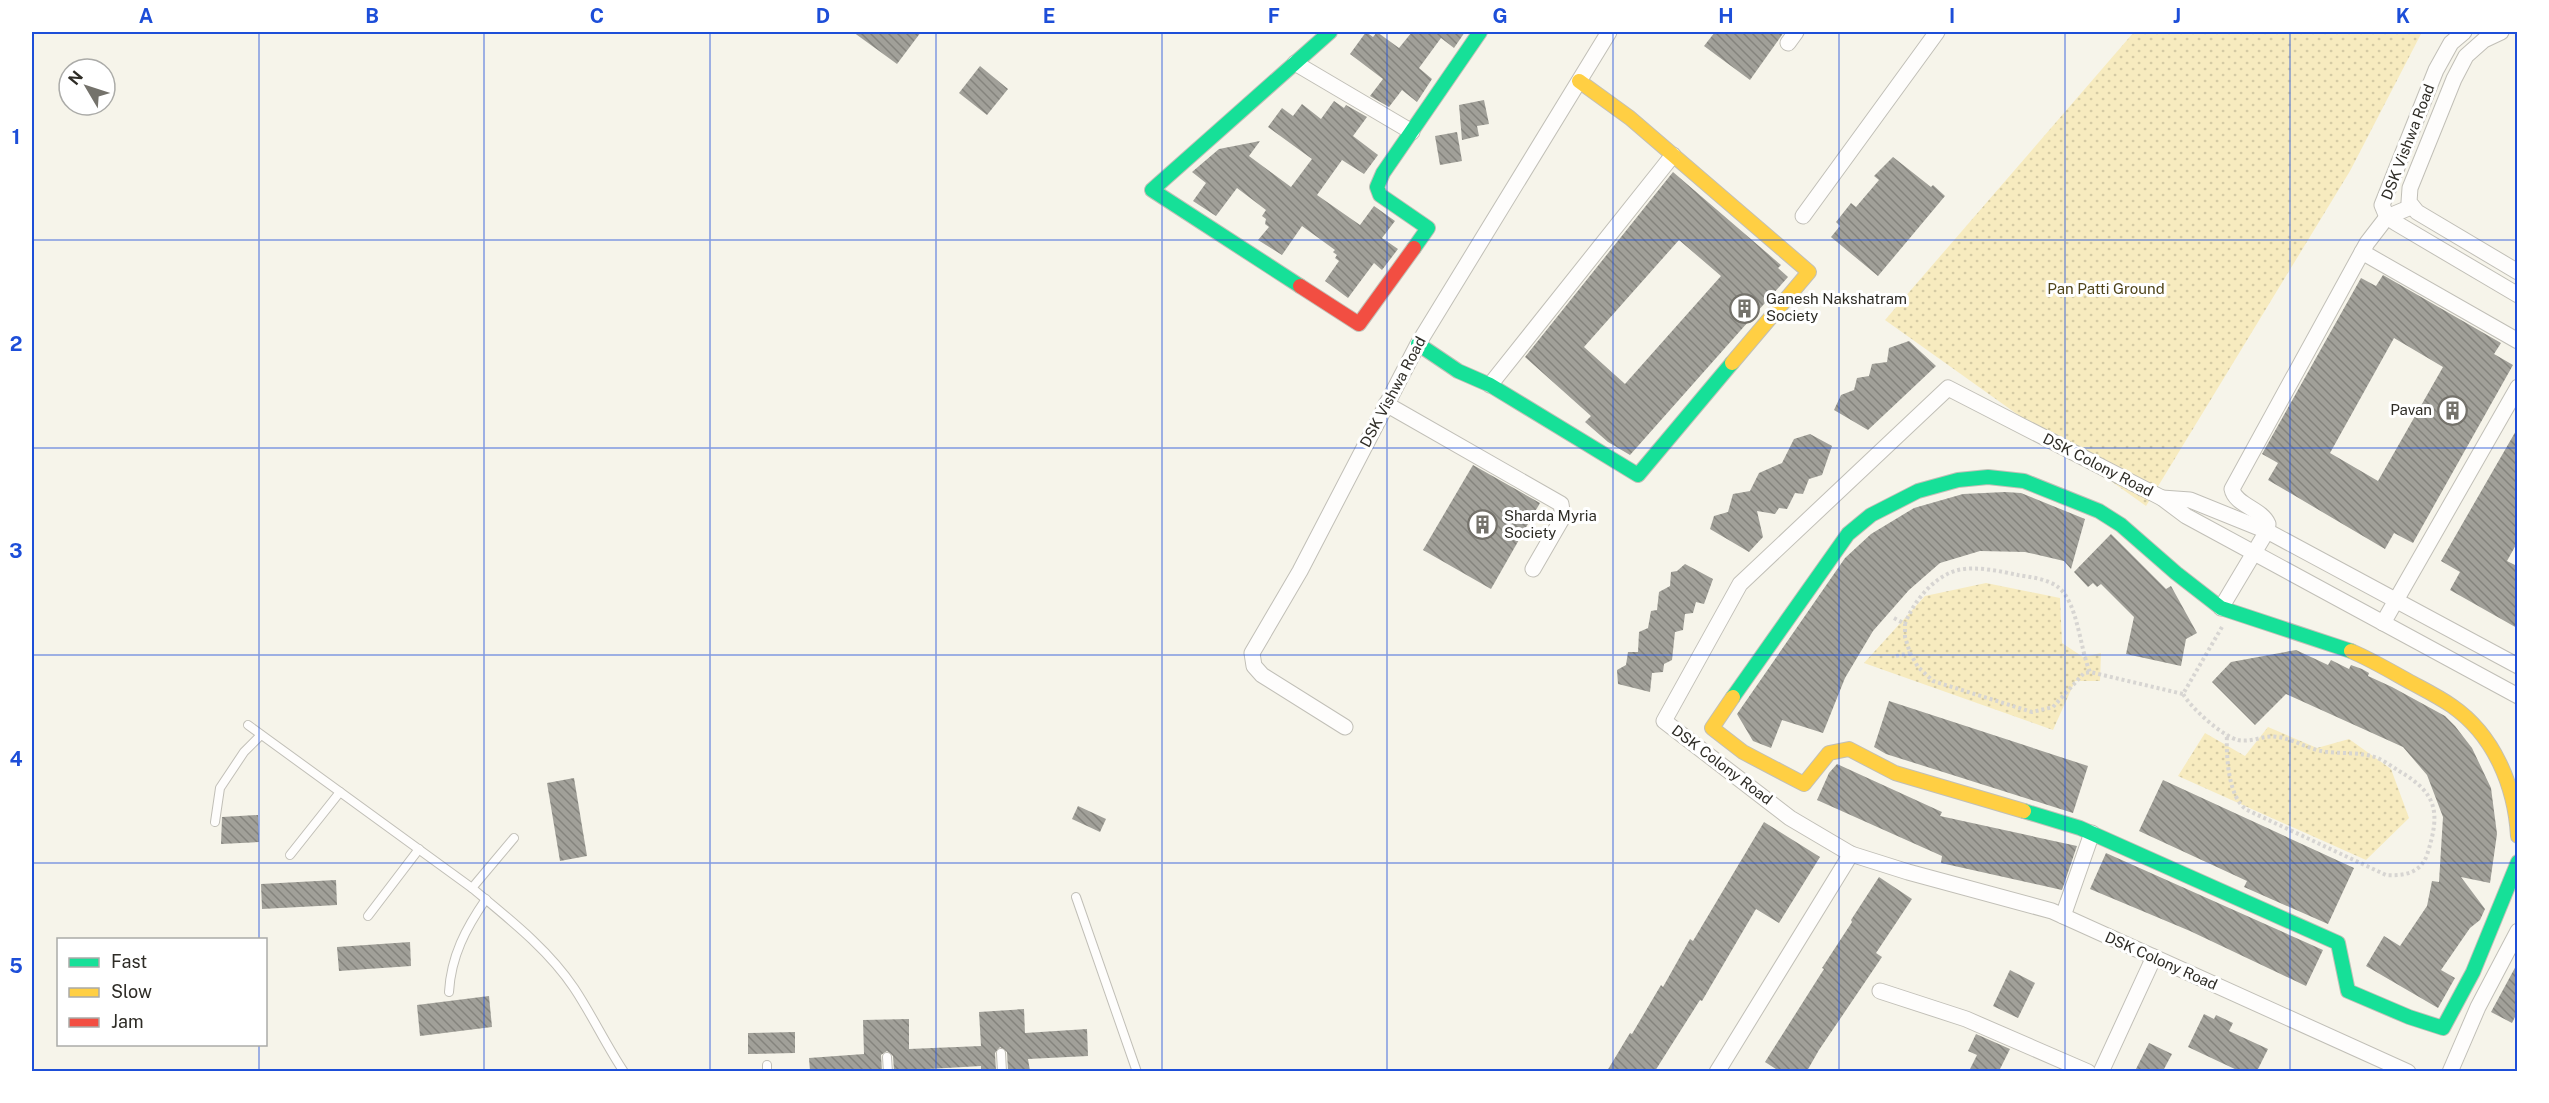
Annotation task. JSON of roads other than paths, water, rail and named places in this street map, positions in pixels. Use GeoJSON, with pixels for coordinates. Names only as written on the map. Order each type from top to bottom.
{"type":"FeatureCollection","features":[{"type":"Feature","properties":{"kind":"street"},"geometry":{"type":"LineString","coordinates":[[1330,32],[1152,190],[1359,324],[1428,228],[1380,195],[1377,187],[1480,32]]}},
{"type":"Feature","properties":{"kind":"street","name":"DSK Vishwa Road"},"geometry":{"type":"LineString","coordinates":[[1345,728],[1262,675],[1251,660],[1252,653],[1300,571],[1418,344],[1609,32]]}},
{"type":"Feature","properties":{"kind":"street"},"geometry":{"type":"LineString","coordinates":[[1803,216],[1936,32]]}},
{"type":"Feature","properties":{"kind":"street","name":"DSK Vishwa Road"},"geometry":{"type":"LineString","coordinates":[[2464,32],[2451,43],[2436,70],[2382,205],[2387,217],[2517,295]]}},
{"type":"Feature","properties":{"kind":"street","name":"DSK Vishwa Road"},"geometry":{"type":"LineString","coordinates":[[2501,32],[2484,40],[2466,56],[2454,79],[2410,188],[2409,202],[2411,207],[2517,272]]}},
{"type":"Feature","properties":{"kind":"street"},"geometry":{"type":"LineString","coordinates":[[1295,63],[1412,132]]}},
{"type":"Feature","properties":{"kind":"street"},"geometry":{"type":"LineString","coordinates":[[1418,344],[1458,371],[1490,385],[1638,475],[1809,272],[1630,118],[1579,81]]}},
{"type":"Feature","properties":{"kind":"street"},"geometry":{"type":"LineString","coordinates":[[1490,385],[1672,155]]}},
{"type":"Feature","properties":{"kind":"street"},"geometry":{"type":"LineString","coordinates":[[2386,194],[2410,188]]}},
{"type":"Feature","properties":{"kind":"street"},"geometry":{"type":"LineString","coordinates":[[2227,609],[2254,552],[2267,531],[2268,521],[2236,497],[2232,489],[2362,252],[2387,217],[2411,207]]}},
{"type":"Feature","properties":{"kind":"street"},"geometry":{"type":"LineString","coordinates":[[2362,252],[2517,341]]}},
{"type":"Feature","properties":{"kind":"street"},"geometry":{"type":"LineString","coordinates":[[2384,622],[2517,387]]}},
{"type":"Feature","properties":{"kind":"street","name":"DSK Colony Road"},"geometry":{"type":"LineString","coordinates":[[2408,1071],[2052,911],[1851,854],[1790,818],[1664,721],[1740,584],[1948,388],[2162,498],[2186,516],[2517,696]]}},
{"type":"Feature","properties":{"kind":"street"},"geometry":{"type":"LineString","coordinates":[[1386,404],[1561,504],[1563,517],[1533,569]]}},
{"type":"Feature","properties":{"kind":"street"},"geometry":{"type":"LineString","coordinates":[[2517,836],[2517,817],[2508,781],[2490,745],[2472,723],[2452,706],[2368,658],[2227,609],[2176,573],[2121,525],[2099,511],[2024,481],[1988,477],[1958,480],[1918,492],[1871,515],[1848,534],[1822,568],[1712,728],[1743,752],[1804,784],[1829,753],[1849,749],[1895,773],[2092,833],[2338,943],[2348,991],[2409,1017],[2443,1028],[2473,972],[2517,862]]}},
{"type":"Feature","properties":{"kind":"street","name":"DSK Colony Road"},"geometry":{"type":"LineString","coordinates":[[2162,498],[2190,500],[2267,531],[2517,666]]}},
{"type":"Feature","properties":{"kind":"street"},"geometry":{"type":"LineString","coordinates":[[2063,916],[2092,833]]}},
{"type":"Feature","properties":{"kind":"street"},"geometry":{"type":"LineString","coordinates":[[1717,1071],[1851,854]]}},
{"type":"Feature","properties":{"kind":"street"},"geometry":{"type":"LineString","coordinates":[[2450,1071],[2478,1008],[2517,931]]}},
{"type":"Feature","properties":{"kind":"street"},"geometry":{"type":"LineString","coordinates":[[2102,1071],[2154,957]]}},
{"type":"Feature","properties":{"kind":"street"},"geometry":{"type":"LineString","coordinates":[[1880,991],[1966,1019],[2088,1071]]}},
{"type":"Feature","properties":{"kind":"lane"},"geometry":{"type":"LineString","coordinates":[[248,726],[472,888],[542,950],[574,987],[624,1071]]}},
{"type":"Feature","properties":{"kind":"lane"},"geometry":{"type":"LineString","coordinates":[[216,822],[220,788],[244,752],[261,735]]}},
{"type":"Feature","properties":{"kind":"lane"},"geometry":{"type":"LineString","coordinates":[[290,855],[340,792]]}},
{"type":"Feature","properties":{"kind":"lane"},"geometry":{"type":"LineString","coordinates":[[472,888],[514,838]]}},
{"type":"Feature","properties":{"kind":"lane"},"geometry":{"type":"LineString","coordinates":[[368,916],[419,849]]}},
{"type":"Feature","properties":{"kind":"lane"},"geometry":{"type":"LineString","coordinates":[[1076,897],[1137,1071]]}},
{"type":"Feature","properties":{"kind":"lane"},"geometry":{"type":"LineString","coordinates":[[449,992],[456,951],[473,917],[486,899]]}},
{"type":"Feature","properties":{"kind":"lane"},"geometry":{"type":"LineString","coordinates":[[1001,1053],[1002,1071]]}},
{"type":"Feature","properties":{"kind":"lane"},"geometry":{"type":"LineString","coordinates":[[887,1057],[888,1071]]}},
{"type":"Feature","properties":{"kind":"place","name":"Ganesh Nakshatram Society"},"geometry":{"type":"Point","coordinates":[1745,308]}},
{"type":"Feature","properties":{"kind":"place","name":"Pavan"},"geometry":{"type":"Point","coordinates":[2453,410]}},
{"type":"Feature","properties":{"kind":"place","name":"Sharda Myria Society"},"geometry":{"type":"Point","coordinates":[1483,525]}},
{"type":"Feature","properties":{"kind":"park label","name":"Pan Patti Ground"},"geometry":{"type":"Point","coordinates":[2106,289]}}]}
